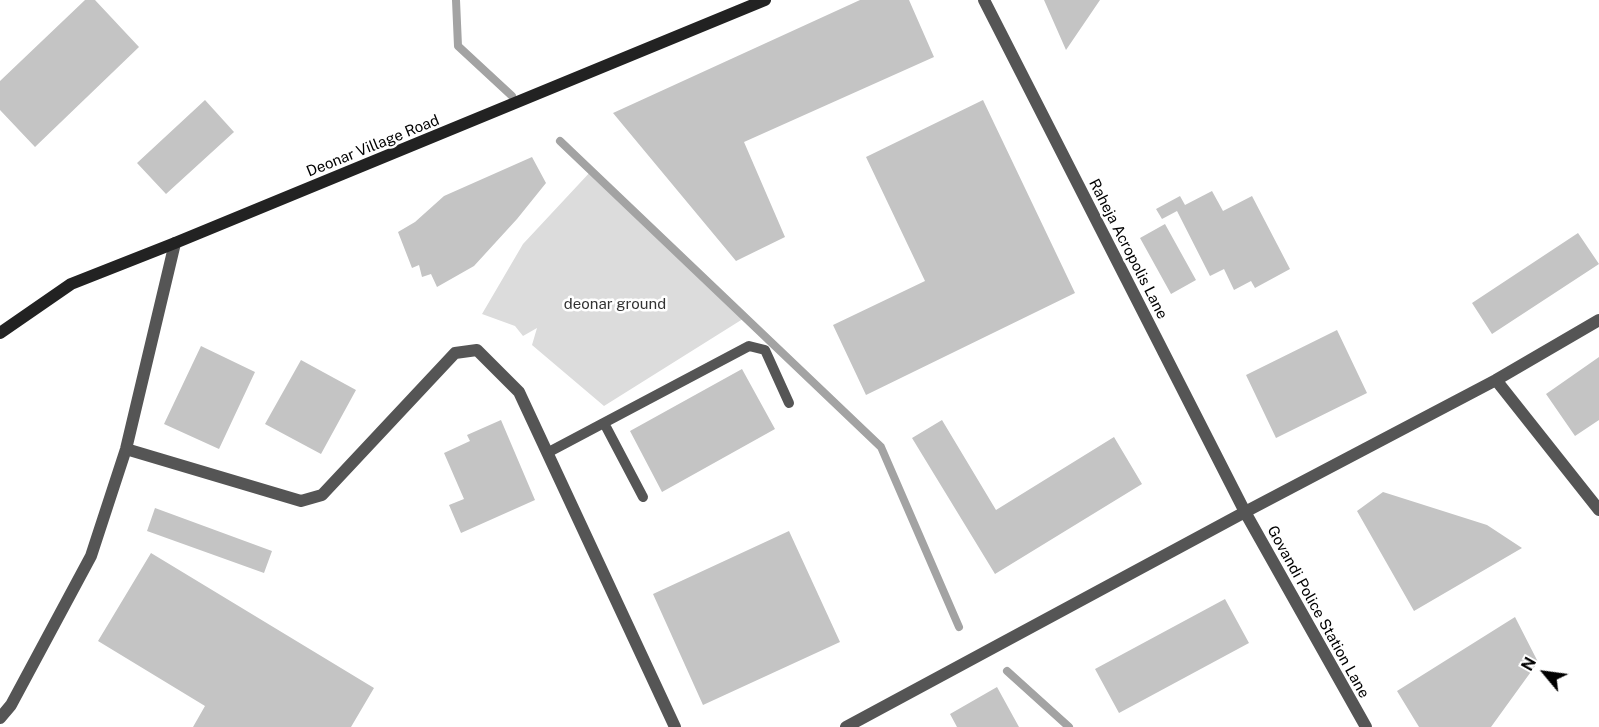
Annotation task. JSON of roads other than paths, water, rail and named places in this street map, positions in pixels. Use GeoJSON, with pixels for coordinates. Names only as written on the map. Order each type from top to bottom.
{"type":"FeatureCollection","features":[{"type":"Feature","properties":{"kind":"main road","name":"Deonar Village Road"},"geometry":{"type":"LineString","coordinates":[[0,333],[71,284],[765,0]]}},
{"type":"Feature","properties":{"kind":"street","name":"Raheja Acropolis Lane"},"geometry":{"type":"LineString","coordinates":[[984,0],[1245,512]]}},
{"type":"Feature","properties":{"kind":"street"},"geometry":{"type":"LineString","coordinates":[[0,718],[11,705],[91,556],[126,450],[175,243]]}},
{"type":"Feature","properties":{"kind":"street"},"geometry":{"type":"LineString","coordinates":[[846,727],[1496,380],[1599,321]]}},
{"type":"Feature","properties":{"kind":"street"},"geometry":{"type":"LineString","coordinates":[[126,450],[301,501],[322,495],[454,353],[477,350],[519,392],[675,727]]}},
{"type":"Feature","properties":{"kind":"street"},"geometry":{"type":"LineString","coordinates":[[1496,380],[1599,510]]}},
{"type":"Feature","properties":{"kind":"street","name":"Govandi Police Station Lane"},"geometry":{"type":"LineString","coordinates":[[1245,512],[1366,727]]}},
{"type":"Feature","properties":{"kind":"lane"},"geometry":{"type":"LineString","coordinates":[[547,453],[749,346],[765,350],[789,403]]}},
{"type":"Feature","properties":{"kind":"lane"},"geometry":{"type":"LineString","coordinates":[[604,423],[643,497]]}},
{"type":"Feature","properties":{"kind":"waterway"},"geometry":{"type":"LineString","coordinates":[[456,0],[458,46],[512,96]]}},
{"type":"Feature","properties":{"kind":"waterway"},"geometry":{"type":"LineString","coordinates":[[560,141],[881,447],[959,627]]}},
{"type":"Feature","properties":{"kind":"waterway"},"geometry":{"type":"LineString","coordinates":[[1007,671],[1069,727]]}},
{"type":"Feature","properties":{"kind":"park label","name":"deonar ground"},"geometry":{"type":"Point","coordinates":[615,304]}}]}
